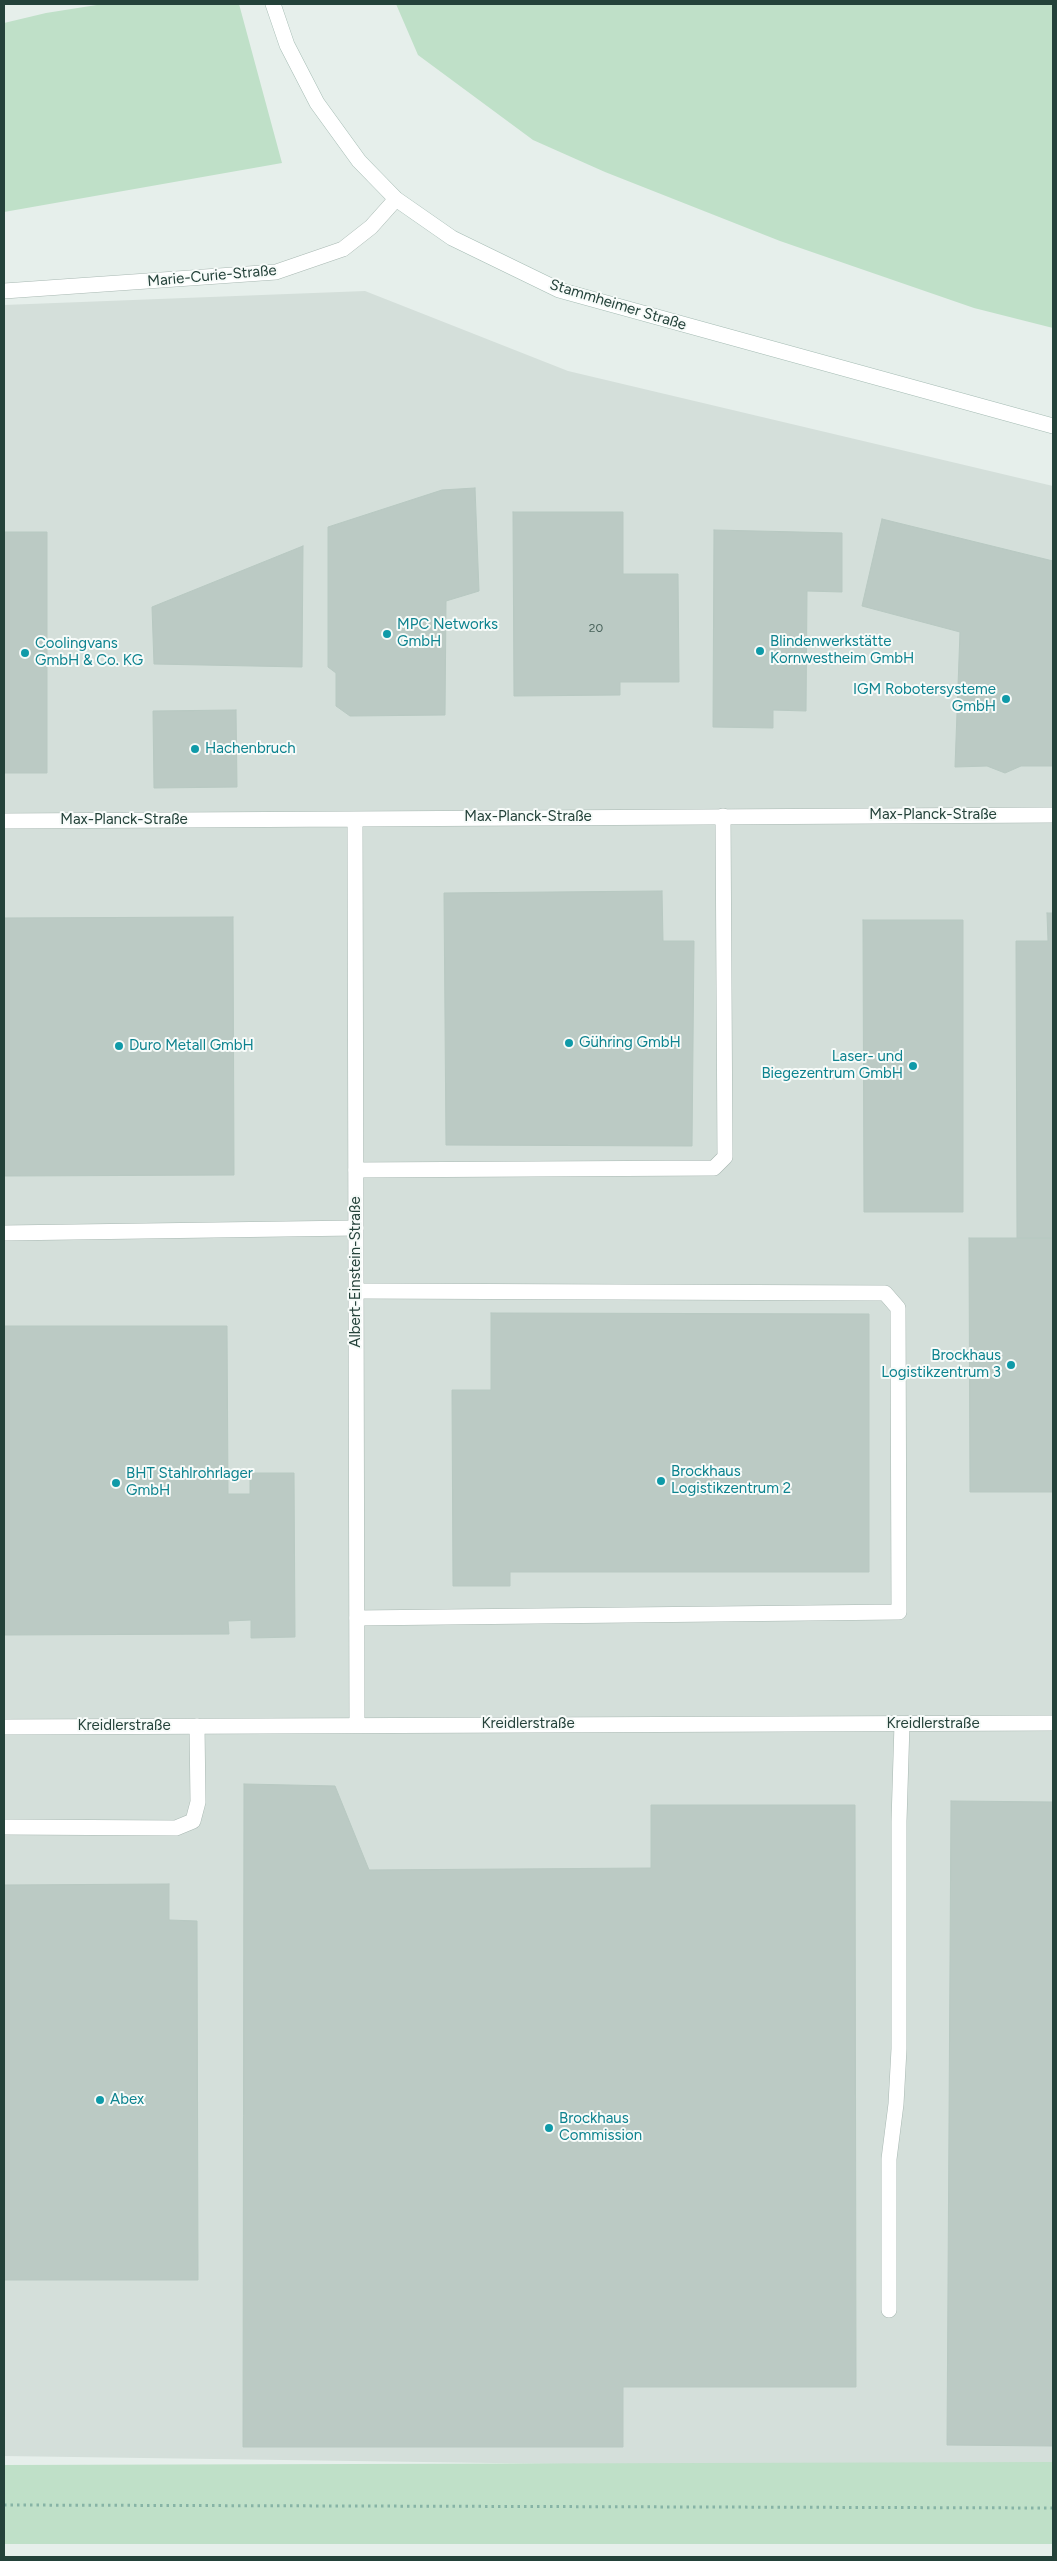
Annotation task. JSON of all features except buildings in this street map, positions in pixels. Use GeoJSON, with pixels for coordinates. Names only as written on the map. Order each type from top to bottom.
{"type":"FeatureCollection","features":[{"type":"Feature","properties":{"kind":"street","name":"Stammheimer Straße"},"geometry":{"type":"LineString","coordinates":[[273,4],[287,45],[317,103],[359,161],[396,199],[452,238],[559,290],[1053,426]]}},
{"type":"Feature","properties":{"kind":"street","name":"Marie-Curie-Straße"},"geometry":{"type":"LineString","coordinates":[[4,291],[276,272],[343,249],[371,227],[396,199]]}},
{"type":"Feature","properties":{"kind":"street","name":"Max-Planck-Straße"},"geometry":{"type":"LineString","coordinates":[[4,821],[1053,815]]}},
{"type":"Feature","properties":{"kind":"street"},"geometry":{"type":"LineString","coordinates":[[356,1170],[714,1168],[725,1157],[723,816]]}},
{"type":"Feature","properties":{"kind":"street","name":"Albert-Einstein-Straße"},"geometry":{"type":"LineString","coordinates":[[355,818],[357,1725]]}},
{"type":"Feature","properties":{"kind":"street"},"geometry":{"type":"LineString","coordinates":[[4,1233],[356,1228]]}},
{"type":"Feature","properties":{"kind":"street"},"geometry":{"type":"LineString","coordinates":[[356,1291],[885,1293],[898,1308],[899,1612],[356,1618]]}},
{"type":"Feature","properties":{"kind":"street","name":"Kreidlerstraße"},"geometry":{"type":"LineString","coordinates":[[4,1727],[1053,1723]]}},
{"type":"Feature","properties":{"kind":"street"},"geometry":{"type":"LineString","coordinates":[[889,2310],[888,2159],[896,2104],[899,2049],[899,1831],[902,1724]]}},
{"type":"Feature","properties":{"kind":"street"},"geometry":{"type":"LineString","coordinates":[[4,1828],[176,1828],[193,1820],[198,1802],[196,1726]]}},
{"type":"Feature","properties":{"kind":"path"},"geometry":{"type":"LineString","coordinates":[[4,2505],[1053,2508]]}},
{"type":"Feature","properties":{"kind":"shaded area"},"geometry":{"type":"Polygon","coordinates":[[[365,291],[568,371],[1053,486],[1053,2471],[4,2456],[4,305],[365,291]]]}},
{"type":"Feature","properties":{"kind":"green space"},"geometry":{"type":"Polygon","coordinates":[[[103,4],[239,4],[282,163],[4,212],[4,23],[46,13],[103,4]]]}},
{"type":"Feature","properties":{"kind":"green space"},"geometry":{"type":"Polygon","coordinates":[[[396,4],[1053,4],[1053,328],[974,308],[780,241],[605,172],[533,140],[418,55],[396,4]]]}},
{"type":"Feature","properties":{"kind":"green space"},"geometry":{"type":"Polygon","coordinates":[[[1053,2462],[1053,2544],[4,2544],[4,2465],[1053,2462]]]}},
{"type":"Feature","properties":{"kind":"place","name":"MPC Networks GmbH"},"geometry":{"type":"Point","coordinates":[387,634]}},
{"type":"Feature","properties":{"kind":"place","name":"Blindenwerkstätte Kornwestheim GmbH"},"geometry":{"type":"Point","coordinates":[760,651]}},
{"type":"Feature","properties":{"kind":"place","name":"Coolingvans GmbH & Co. KG"},"geometry":{"type":"Point","coordinates":[25,653]}},
{"type":"Feature","properties":{"kind":"place","name":"IGM Robotersysteme GmbH"},"geometry":{"type":"Point","coordinates":[1006,699]}},
{"type":"Feature","properties":{"kind":"place","name":"Hachenbruch"},"geometry":{"type":"Point","coordinates":[195,749]}},
{"type":"Feature","properties":{"kind":"place","name":"Gühring GmbH"},"geometry":{"type":"Point","coordinates":[569,1043]}},
{"type":"Feature","properties":{"kind":"place","name":"Duro Metall GmbH"},"geometry":{"type":"Point","coordinates":[119,1046]}},
{"type":"Feature","properties":{"kind":"place","name":"Laser- und Biegezentrum GmbH"},"geometry":{"type":"Point","coordinates":[913,1066]}},
{"type":"Feature","properties":{"kind":"place","name":"Brockhaus Logistikzentrum 3"},"geometry":{"type":"Point","coordinates":[1011,1365]}},
{"type":"Feature","properties":{"kind":"place","name":"Brockhaus Logistikzentrum 2"},"geometry":{"type":"Point","coordinates":[661,1481]}},
{"type":"Feature","properties":{"kind":"place","name":"BHT Stahlrohrlager GmbH"},"geometry":{"type":"Point","coordinates":[116,1483]}},
{"type":"Feature","properties":{"kind":"place","name":"Abex"},"geometry":{"type":"Point","coordinates":[100,2100]}},
{"type":"Feature","properties":{"kind":"place","name":"Brockhaus Commission"},"geometry":{"type":"Point","coordinates":[549,2128]}}]}
